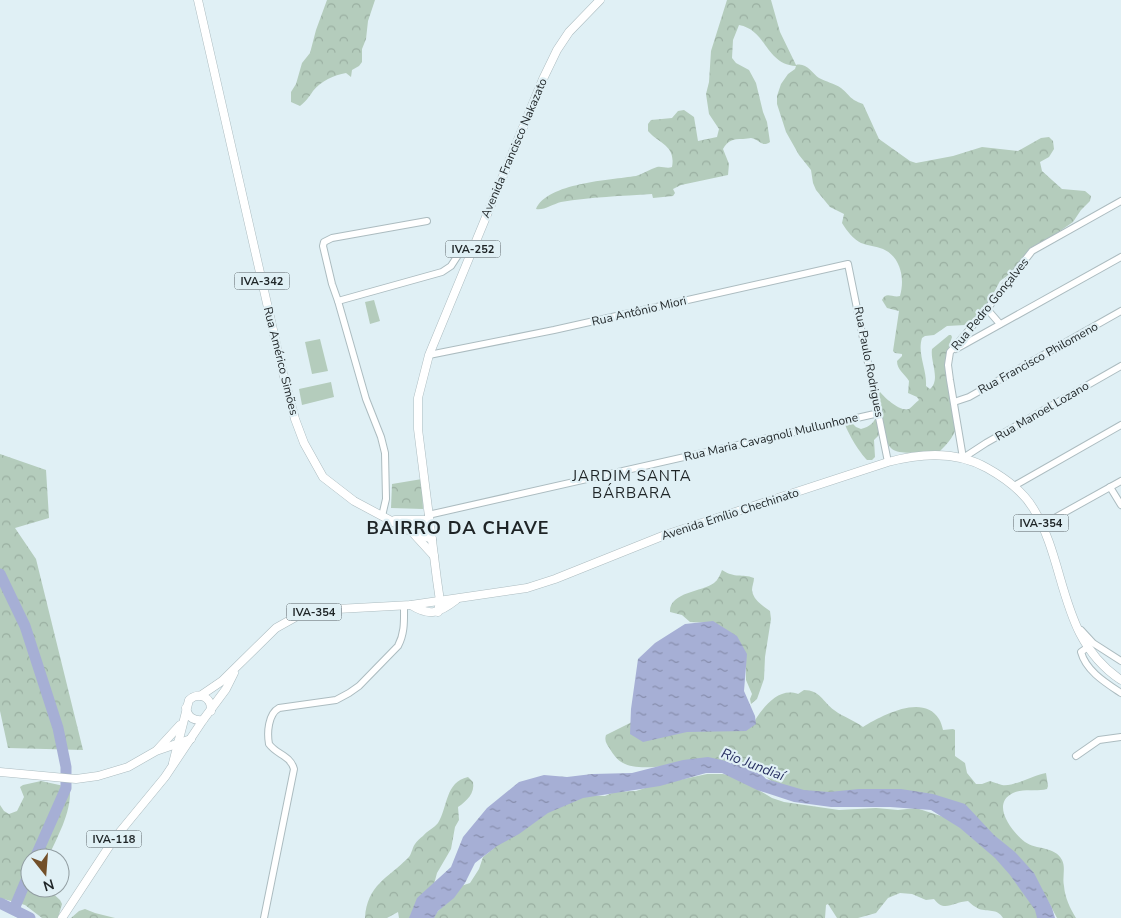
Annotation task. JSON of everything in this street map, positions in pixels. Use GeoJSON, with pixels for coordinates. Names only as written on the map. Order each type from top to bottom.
{"type":"FeatureCollection","features":[{"type":"Feature","properties":{"kind":"main road","name":"Rua Américo Simões"},"geometry":{"type":"LineString","coordinates":[[198,0],[278,353],[295,419],[304,444],[323,477],[354,501],[393,520],[412,532],[432,539]]}},
{"type":"Feature","properties":{"kind":"main road","name":"Avenida Francisco Nakazato"},"geometry":{"type":"LineString","coordinates":[[438,612],[440,601],[418,429],[418,398],[429,355],[543,79],[557,50],[569,32],[600,0]]}},
{"type":"Feature","properties":{"kind":"main road","name":"Avenida Emílio Chechinato"},"geometry":{"type":"LineString","coordinates":[[200,696],[237,668],[276,628],[301,614],[408,606],[527,588],[665,535],[888,462],[909,456],[930,454],[964,458],[983,466],[1014,486],[1032,507],[1042,525],[1076,624],[1097,660],[1121,680]]}},
{"type":"Feature","properties":{"kind":"main road","name":"Rua Maria Cavagnoli Mullunhone"},"geometry":{"type":"LineString","coordinates":[[393,520],[429,518]]}},
{"type":"Feature","properties":{"kind":"main road"},"geometry":{"type":"LineString","coordinates":[[412,532],[435,556]]}},
{"type":"Feature","properties":{"kind":"main road"},"geometry":{"type":"LineString","coordinates":[[408,606],[423,612],[438,612],[457,599]]}},
{"type":"Feature","properties":{"kind":"main road","name":"Avenida Emílio Chechinato"},"geometry":{"type":"LineString","coordinates":[[211,711],[237,668]]}},
{"type":"Feature","properties":{"kind":"main road"},"geometry":{"type":"LineString","coordinates":[[200,696],[208,699],[211,711],[203,720],[197,720],[187,714],[186,708],[189,700],[200,696]]}},
{"type":"Feature","properties":{"kind":"main road","name":"IVA-118"},"geometry":{"type":"LineString","coordinates":[[173,765],[186,708]]}},
{"type":"Feature","properties":{"kind":"main road","name":"IVA-118"},"geometry":{"type":"LineString","coordinates":[[62,918],[114,839],[165,777],[203,720]]}},
{"type":"Feature","properties":{"kind":"main road"},"geometry":{"type":"LineString","coordinates":[[156,751],[182,722]]}},
{"type":"Feature","properties":{"kind":"main road"},"geometry":{"type":"LineString","coordinates":[[0,772],[76,779],[113,772],[142,760],[156,751],[191,739]]}},
{"type":"Feature","properties":{"kind":"street","name":"Rua Pedro Gonçalves"},"geometry":{"type":"LineString","coordinates":[[964,458],[948,365],[950,352],[987,309],[1032,251],[1121,202]]}},
{"type":"Feature","properties":{"kind":"street"},"geometry":{"type":"LineString","coordinates":[[382,516],[386,499],[385,453],[381,437],[366,399],[332,284],[323,246],[324,242],[332,238],[427,221]]}},
{"type":"Feature","properties":{"kind":"street"},"geometry":{"type":"LineString","coordinates":[[338,301],[442,272],[452,266],[462,249]]}},
{"type":"Feature","properties":{"kind":"street"},"geometry":{"type":"LineString","coordinates":[[950,352],[1121,257]]}},
{"type":"Feature","properties":{"kind":"street","name":"Rua Antônio Miori"},"geometry":{"type":"LineString","coordinates":[[429,355],[554,330],[848,264]]}},
{"type":"Feature","properties":{"kind":"street","name":"Rua Paulo Rodrigues"},"geometry":{"type":"LineString","coordinates":[[848,264],[888,462]]}},
{"type":"Feature","properties":{"kind":"street"},"geometry":{"type":"LineString","coordinates":[[987,309],[1000,324]]}},
{"type":"Feature","properties":{"kind":"street","name":"Rua Francisco Philomeno"},"geometry":{"type":"LineString","coordinates":[[954,402],[968,397],[1121,311]]}},
{"type":"Feature","properties":{"kind":"street","name":"Rua Manoel Lozano"},"geometry":{"type":"LineString","coordinates":[[964,458],[986,443],[1121,366]]}},
{"type":"Feature","properties":{"kind":"street","name":"Rua Maria Cavagnoli Mullunhone"},"geometry":{"type":"LineString","coordinates":[[429,518],[879,413]]}},
{"type":"Feature","properties":{"kind":"street"},"geometry":{"type":"LineString","coordinates":[[1014,486],[1121,425]]}},
{"type":"Feature","properties":{"kind":"street"},"geometry":{"type":"LineString","coordinates":[[1042,525],[1121,481]]}},
{"type":"Feature","properties":{"kind":"street"},"geometry":{"type":"LineString","coordinates":[[1110,487],[1121,505]]}},
{"type":"Feature","properties":{"kind":"street"},"geometry":{"type":"LineString","coordinates":[[264,918],[294,768],[288,758],[269,744],[269,722],[272,713],[278,708],[336,700],[359,686],[398,646],[402,639],[408,606]]}},
{"type":"Feature","properties":{"kind":"street"},"geometry":{"type":"LineString","coordinates":[[1076,624],[1093,643],[1121,661]]}},
{"type":"Feature","properties":{"kind":"street"},"geometry":{"type":"LineString","coordinates":[[1088,647],[1081,652],[1083,659],[1096,673],[1121,693]]}},
{"type":"Feature","properties":{"kind":"street"},"geometry":{"type":"LineString","coordinates":[[1076,756],[1099,740],[1121,737]]}},
{"type":"Feature","properties":{"kind":"green space"},"geometry":{"type":"Polygon","coordinates":[[[327,0],[375,0],[362,49],[362,62],[352,70],[351,77],[346,73],[324,81],[316,87],[300,106],[291,102],[291,92],[296,84],[302,63],[310,53],[327,0]]]}},
{"type":"Feature","properties":{"kind":"green space"},"geometry":{"type":"Polygon","coordinates":[[[727,0],[771,0],[780,32],[796,65],[806,66],[819,78],[838,86],[853,99],[863,104],[879,139],[910,161],[916,163],[953,156],[982,147],[1018,151],[1041,138],[1049,137],[1053,141],[1054,149],[1049,157],[1040,162],[1042,171],[1062,189],[1085,191],[1091,196],[1090,201],[1073,222],[1040,245],[1014,271],[1000,281],[989,302],[969,323],[947,326],[934,335],[922,338],[921,356],[926,386],[930,389],[935,380],[932,349],[949,335],[952,337],[947,354],[946,372],[957,421],[950,440],[940,451],[908,453],[896,451],[890,447],[880,434],[874,440],[875,457],[872,460],[867,460],[854,443],[845,424],[850,421],[861,429],[871,424],[877,416],[880,392],[893,404],[905,409],[909,409],[919,400],[908,393],[909,381],[898,367],[897,361],[902,354],[893,351],[899,311],[887,308],[882,300],[887,295],[900,296],[902,276],[894,257],[880,248],[861,243],[853,237],[842,223],[844,214],[830,207],[816,190],[811,170],[799,155],[786,132],[777,104],[777,96],[781,84],[796,66],[786,64],[778,59],[755,33],[748,28],[739,25],[733,40],[732,58],[736,63],[749,70],[756,83],[767,122],[770,142],[763,144],[751,138],[731,141],[723,149],[729,164],[728,175],[681,185],[673,189],[675,193],[673,196],[653,198],[652,194],[595,198],[561,202],[536,209],[542,200],[566,188],[596,181],[636,176],[657,167],[672,167],[673,160],[669,149],[648,131],[648,124],[651,120],[672,118],[678,111],[684,110],[694,117],[698,141],[717,137],[719,129],[709,114],[706,94],[709,82],[711,51],[727,0]]]}},
{"type":"Feature","properties":{"kind":"green space"},"geometry":{"type":"Polygon","coordinates":[[[374,300],[380,321],[370,324],[365,302],[374,300]]]}},
{"type":"Feature","properties":{"kind":"green space"},"geometry":{"type":"Polygon","coordinates":[[[320,339],[328,371],[312,374],[305,342],[320,339]]]}},
{"type":"Feature","properties":{"kind":"green space"},"geometry":{"type":"Polygon","coordinates":[[[331,382],[334,397],[302,405],[299,389],[331,382]]]}},
{"type":"Feature","properties":{"kind":"green space"},"geometry":{"type":"Polygon","coordinates":[[[0,454],[46,470],[49,518],[15,528],[36,559],[83,750],[8,748],[0,711],[0,454]]]}},
{"type":"Feature","properties":{"kind":"green space"},"geometry":{"type":"Polygon","coordinates":[[[422,479],[423,509],[391,508],[392,484],[422,479]]]}},
{"type":"Feature","properties":{"kind":"green space"},"geometry":{"type":"Polygon","coordinates":[[[722,570],[735,575],[754,578],[752,590],[754,597],[770,611],[771,619],[765,657],[764,679],[757,699],[751,704],[752,694],[746,680],[744,657],[713,623],[690,622],[682,615],[670,612],[671,605],[675,600],[680,596],[714,583],[722,570]]]}},
{"type":"Feature","properties":{"kind":"green space"},"geometry":{"type":"Polygon","coordinates":[[[804,690],[818,694],[834,710],[863,727],[880,717],[902,709],[913,707],[932,711],[940,720],[943,730],[955,730],[955,756],[965,763],[967,773],[976,784],[990,781],[1007,785],[1046,773],[1047,789],[1013,793],[1006,798],[1003,804],[1003,811],[1009,825],[1025,842],[1055,852],[1062,860],[1065,895],[1076,918],[1057,918],[1036,879],[971,814],[783,790],[750,767],[734,762],[715,761],[657,767],[632,766],[617,759],[607,744],[605,737],[632,722],[751,727],[770,701],[783,694],[790,692],[798,694],[804,690]]]}},
{"type":"Feature","properties":{"kind":"green space"},"geometry":{"type":"Polygon","coordinates":[[[707,774],[735,776],[772,798],[784,802],[839,810],[876,808],[898,810],[916,808],[944,817],[960,825],[1007,864],[1044,918],[1003,918],[998,913],[979,909],[968,901],[945,906],[934,899],[926,900],[912,894],[900,893],[888,898],[876,913],[858,918],[837,918],[828,904],[826,905],[825,918],[433,918],[446,903],[455,888],[470,883],[479,869],[483,857],[543,808],[588,795],[605,796],[614,792],[636,791],[707,774]]]}},
{"type":"Feature","properties":{"kind":"green space"},"geometry":{"type":"Polygon","coordinates":[[[468,777],[473,782],[472,793],[458,807],[459,820],[455,827],[451,849],[437,873],[433,888],[417,918],[399,918],[398,912],[387,918],[365,918],[374,890],[408,858],[418,841],[438,823],[451,790],[455,784],[468,777]]]}},
{"type":"Feature","properties":{"kind":"green space"},"geometry":{"type":"Polygon","coordinates":[[[41,781],[64,786],[70,790],[66,817],[53,848],[20,848],[20,898],[58,898],[62,904],[58,918],[42,918],[25,905],[0,898],[0,805],[9,814],[17,811],[24,797],[20,787],[41,781]]]}},
{"type":"Feature","properties":{"kind":"green space"},"geometry":{"type":"Polygon","coordinates":[[[85,909],[115,918],[71,918],[79,911],[85,909]]]}},
{"type":"Feature","properties":{"kind":"water"},"geometry":{"type":"Polygon","coordinates":[[[713,621],[737,636],[747,654],[744,691],[755,716],[756,724],[746,731],[687,732],[643,742],[630,734],[631,709],[638,659],[655,643],[685,624],[713,621]]]}},
{"type":"Feature","properties":{"kind":"water"},"geometry":{"type":"Polygon","coordinates":[[[708,757],[759,771],[766,779],[804,790],[829,792],[859,789],[901,789],[933,794],[965,804],[1034,873],[1052,908],[1055,918],[1037,918],[1035,910],[1010,875],[995,858],[960,828],[931,810],[890,807],[831,807],[794,802],[757,790],[722,773],[706,773],[660,786],[583,798],[548,813],[519,834],[497,846],[475,863],[465,883],[454,898],[438,911],[434,918],[409,918],[417,898],[451,867],[463,837],[487,808],[519,782],[544,775],[567,777],[632,773],[683,760],[708,757]]]}},
{"type":"Feature","properties":{"kind":"waterway"},"geometry":{"type":"LineString","coordinates":[[0,574],[25,626],[58,728],[66,767],[66,788],[39,848]]}},
{"type":"Feature","properties":{"kind":"waterway"},"geometry":{"type":"LineString","coordinates":[[14,909],[20,895]]}},
{"type":"Feature","properties":{"kind":"waterway","name":"Rio Jundiaí"},"geometry":{"type":"LineString","coordinates":[[0,903],[30,918]]}},
{"type":"Feature","properties":{"kind":"district","name":"JARDIM SANTA BÁRBARA"},"geometry":{"type":"Point","coordinates":[632,484]}},
{"type":"Feature","properties":{"kind":"district","name":"BAIRRO DA CHAVE"},"geometry":{"type":"Point","coordinates":[458,528]}}]}
